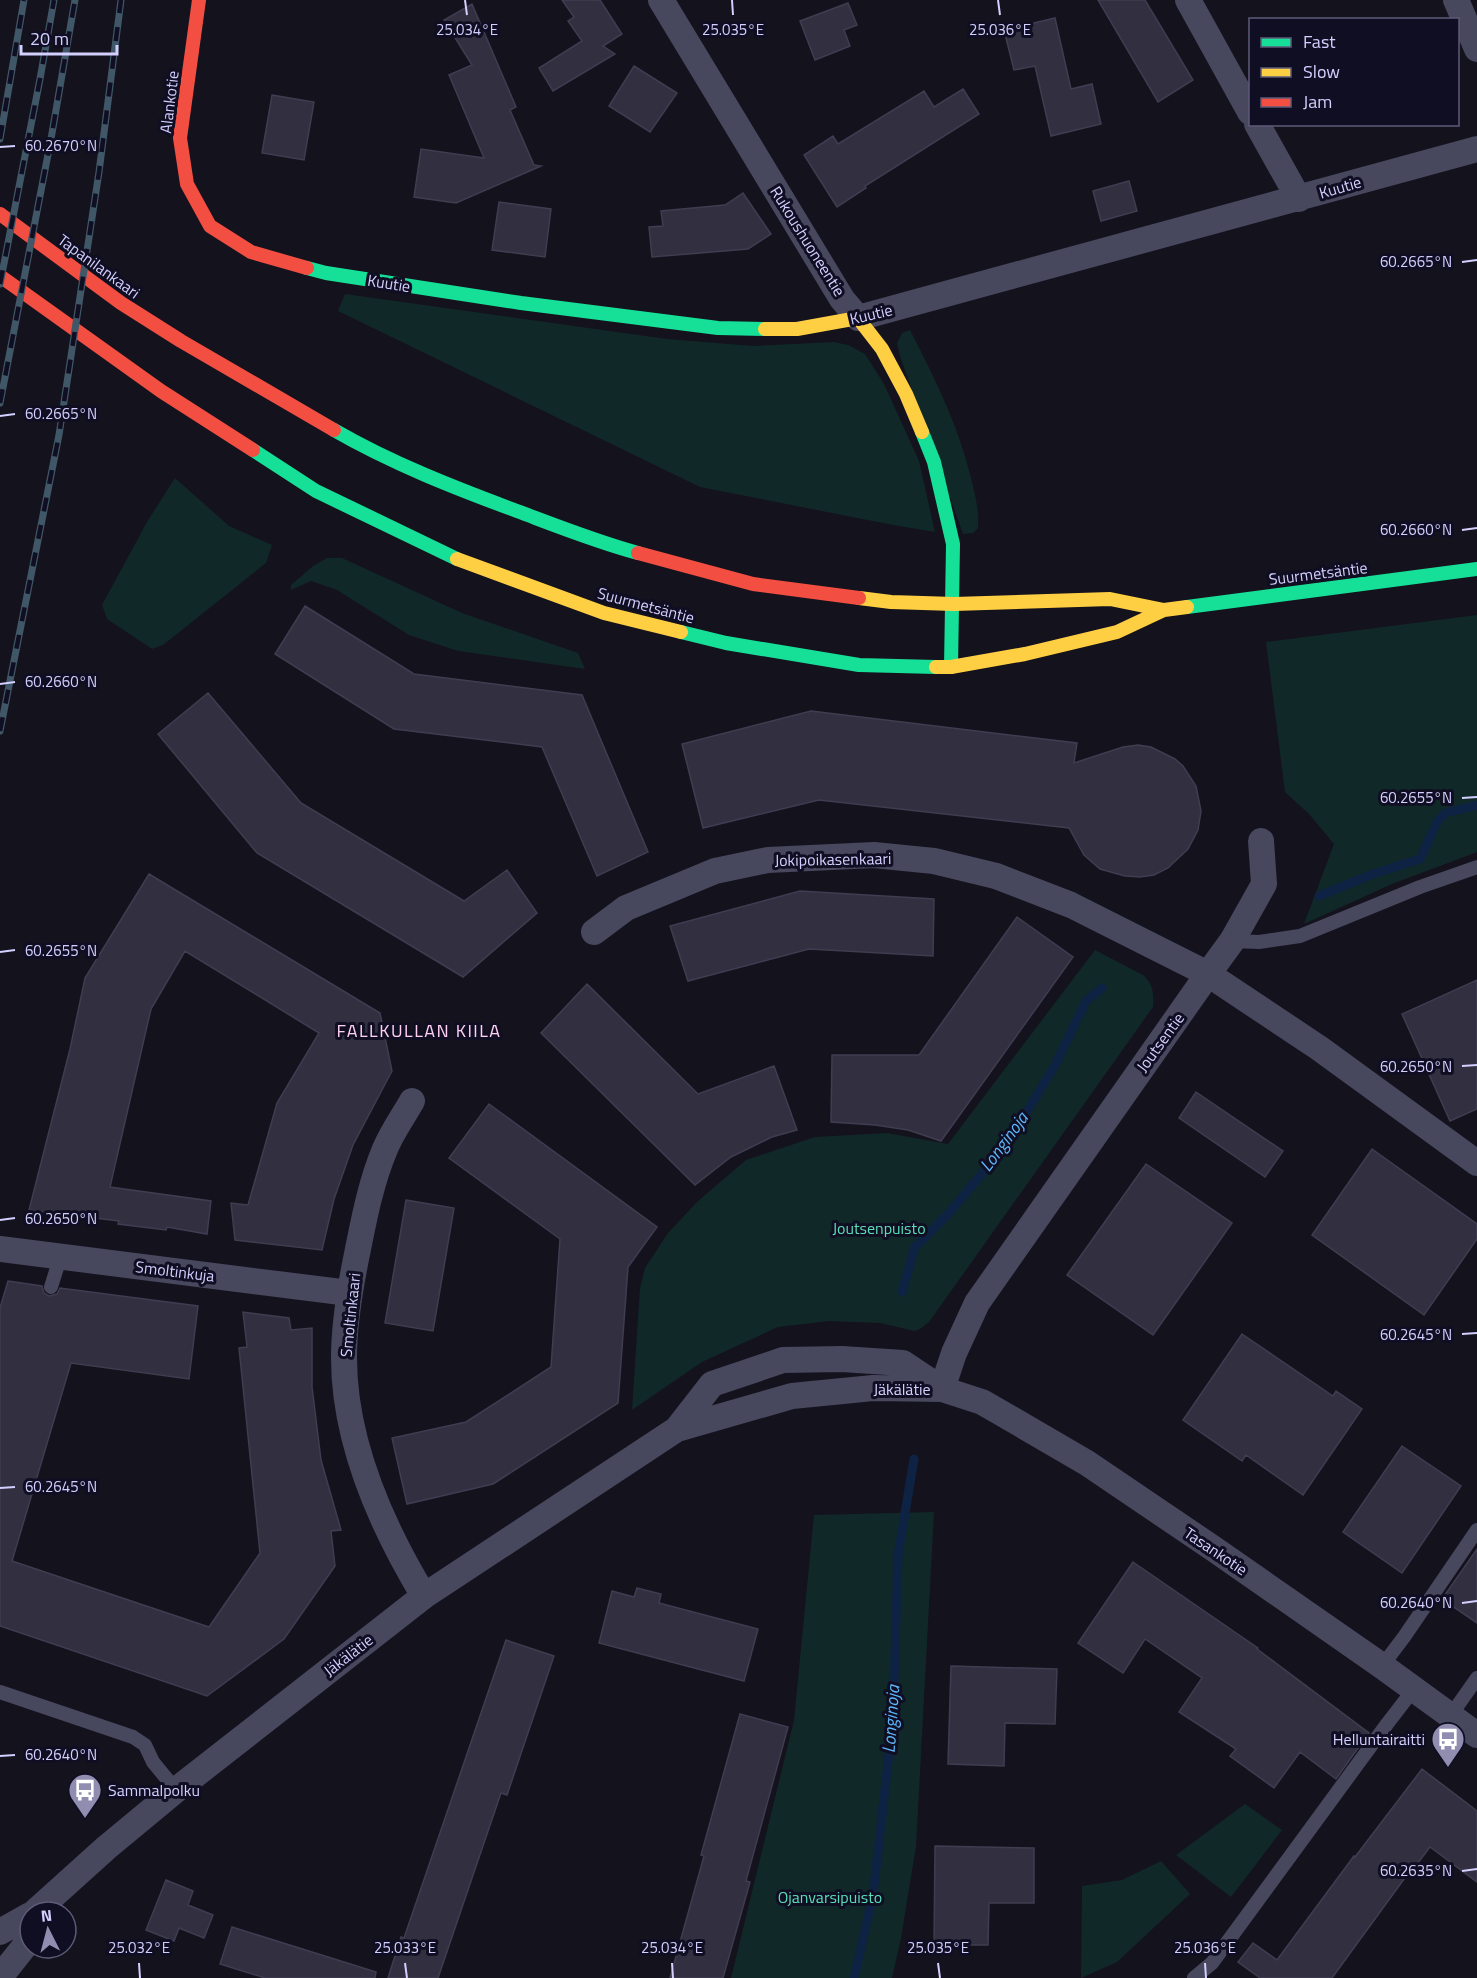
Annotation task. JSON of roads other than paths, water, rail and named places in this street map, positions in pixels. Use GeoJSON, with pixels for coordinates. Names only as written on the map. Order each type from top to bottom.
{"type":"FeatureCollection","features":[{"type":"Feature","properties":{"kind":"main road","name":"Alankotie"},"geometry":{"type":"LineString","coordinates":[[199,0],[180,138],[187,183],[210,226],[250,252]]}},
{"type":"Feature","properties":{"kind":"main road","name":"Tapanilankaari"},"geometry":{"type":"LineString","coordinates":[[0,214],[121,303],[181,341]]}},
{"type":"Feature","properties":{"kind":"main road","name":"Kuutie"},"geometry":{"type":"LineString","coordinates":[[250,252],[326,273],[521,303],[718,328],[796,329],[858,318]]}},
{"type":"Feature","properties":{"kind":"main road","name":"Suurmetsäntie"},"geometry":{"type":"LineString","coordinates":[[0,276],[161,391],[316,491],[462,561],[604,613],[726,643],[859,665],[951,667],[1025,654],[1117,632],[1164,610],[1477,569]]}},
{"type":"Feature","properties":{"kind":"main road","name":"Rukoushuoneentie"},"geometry":{"type":"LineString","coordinates":[[858,318],[882,349],[906,394],[934,462],[953,544],[954,604],[951,667]]}},
{"type":"Feature","properties":{"kind":"main road","name":"Suurmetsäntie"},"geometry":{"type":"LineString","coordinates":[[181,341],[365,448],[477,496],[608,545],[753,584],[891,602],[954,604],[1110,599],[1164,610]]}},
{"type":"Feature","properties":{"kind":"street","name":"Rukoushuoneentie"},"geometry":{"type":"LineString","coordinates":[[661,0],[836,289],[858,318]]}},
{"type":"Feature","properties":{"kind":"street"},"geometry":{"type":"LineString","coordinates":[[1188,0],[1249,108]]}},
{"type":"Feature","properties":{"kind":"street"},"geometry":{"type":"LineString","coordinates":[[1456,0],[1477,49]]}},
{"type":"Feature","properties":{"kind":"street"},"geometry":{"type":"LineString","coordinates":[[1258,126],[1299,199]]}},
{"type":"Feature","properties":{"kind":"street","name":"Kuutie"},"geometry":{"type":"LineString","coordinates":[[858,318],[1477,149]]}},
{"type":"Feature","properties":{"kind":"street","name":"Joutsentie"},"geometry":{"type":"LineString","coordinates":[[942,1389],[954,1353],[977,1304],[1232,941],[1264,884],[1261,841]]}},
{"type":"Feature","properties":{"kind":"street","name":"Jokipoikasenkaari"},"geometry":{"type":"LineString","coordinates":[[594,932],[626,908],[715,871],[768,860],[874,855],[934,861],[996,876],[1071,905],[1208,974]]}},
{"type":"Feature","properties":{"kind":"street"},"geometry":{"type":"LineString","coordinates":[[1208,974],[1319,1048],[1477,1163]]}},
{"type":"Feature","properties":{"kind":"street","name":"Smoltinkaari"},"geometry":{"type":"LineString","coordinates":[[412,1101],[386,1148],[370,1198],[350,1293],[344,1358],[349,1404],[358,1449],[374,1498],[405,1565],[424,1596]]}},
{"type":"Feature","properties":{"kind":"street","name":"Smoltinkuja"},"geometry":{"type":"LineString","coordinates":[[0,1250],[350,1293]]}},
{"type":"Feature","properties":{"kind":"street","name":"Jäkälätie"},"geometry":{"type":"LineString","coordinates":[[677,1429],[712,1384],[783,1360],[842,1359],[903,1363],[942,1389]]}},
{"type":"Feature","properties":{"kind":"street","name":"Jäkälätie"},"geometry":{"type":"LineString","coordinates":[[49,1900],[106,1848],[176,1790],[424,1596],[677,1429],[792,1396],[873,1388],[942,1389]]}},
{"type":"Feature","properties":{"kind":"street","name":"Tasankotie"},"geometry":{"type":"LineString","coordinates":[[942,1389],[982,1402],[1087,1464],[1382,1666],[1477,1735]]}},
{"type":"Feature","properties":{"kind":"street","name":"Jäkälätie"},"geometry":{"type":"LineString","coordinates":[[0,1932],[18,1922]]}},
{"type":"Feature","properties":{"kind":"street"},"geometry":{"type":"LineString","coordinates":[[0,1977],[18,1954]]}},
{"type":"Feature","properties":{"kind":"lane"},"geometry":{"type":"LineString","coordinates":[[1232,941],[1259,942],[1300,936],[1420,887],[1477,867]]}},
{"type":"Feature","properties":{"kind":"lane"},"geometry":{"type":"LineString","coordinates":[[51,1287],[60,1258]]}},
{"type":"Feature","properties":{"kind":"lane"},"geometry":{"type":"LineString","coordinates":[[1382,1666],[1477,1530]]}},
{"type":"Feature","properties":{"kind":"lane"},"geometry":{"type":"LineString","coordinates":[[1451,1715],[1477,1678]]}},
{"type":"Feature","properties":{"kind":"lane"},"geometry":{"type":"LineString","coordinates":[[1194,1978],[1212,1963],[1414,1689]]}},
{"type":"Feature","properties":{"kind":"lane"},"geometry":{"type":"LineString","coordinates":[[0,1692],[133,1737],[145,1745],[153,1762],[176,1790]]}},
{"type":"Feature","properties":{"kind":"waterway","name":"Longinoja"},"geometry":{"type":"LineString","coordinates":[[1319,896],[1373,874],[1420,859],[1437,822],[1445,813],[1477,805]]}},
{"type":"Feature","properties":{"kind":"waterway","name":"Longinoja"},"geometry":{"type":"LineString","coordinates":[[902,1292],[915,1247],[949,1213],[1009,1141],[1055,1065],[1086,1001],[1102,988]]}},
{"type":"Feature","properties":{"kind":"waterway","name":"Longinoja"},"geometry":{"type":"LineString","coordinates":[[854,1978],[873,1895],[893,1718],[898,1555],[914,1459]]}},
{"type":"Feature","properties":{"kind":"railway"},"geometry":{"type":"LineString","coordinates":[[0,139],[24,0]]}},
{"type":"Feature","properties":{"kind":"railway"},"geometry":{"type":"LineString","coordinates":[[0,284],[54,0]]}},
{"type":"Feature","properties":{"kind":"railway"},"geometry":{"type":"LineString","coordinates":[[0,403],[51,139],[75,0]]}},
{"type":"Feature","properties":{"kind":"railway"},"geometry":{"type":"LineString","coordinates":[[0,731],[59,435],[99,172],[121,0]]}},
{"type":"Feature","properties":{"kind":"place","name":"Helluntairaitti"},"geometry":{"type":"Point","coordinates":[1448,1768]}},
{"type":"Feature","properties":{"kind":"place","name":"Sammalpolku"},"geometry":{"type":"Point","coordinates":[85,1819]}},
{"type":"Feature","properties":{"kind":"district","name":"FALLKULLAN KIILA"},"geometry":{"type":"Point","coordinates":[419,1031]}},
{"type":"Feature","properties":{"kind":"park label","name":"Joutsenpuisto"},"geometry":{"type":"Point","coordinates":[879,1228]}},
{"type":"Feature","properties":{"kind":"park label","name":"Ojanvarsipuisto"},"geometry":{"type":"Point","coordinates":[830,1897]}}]}
